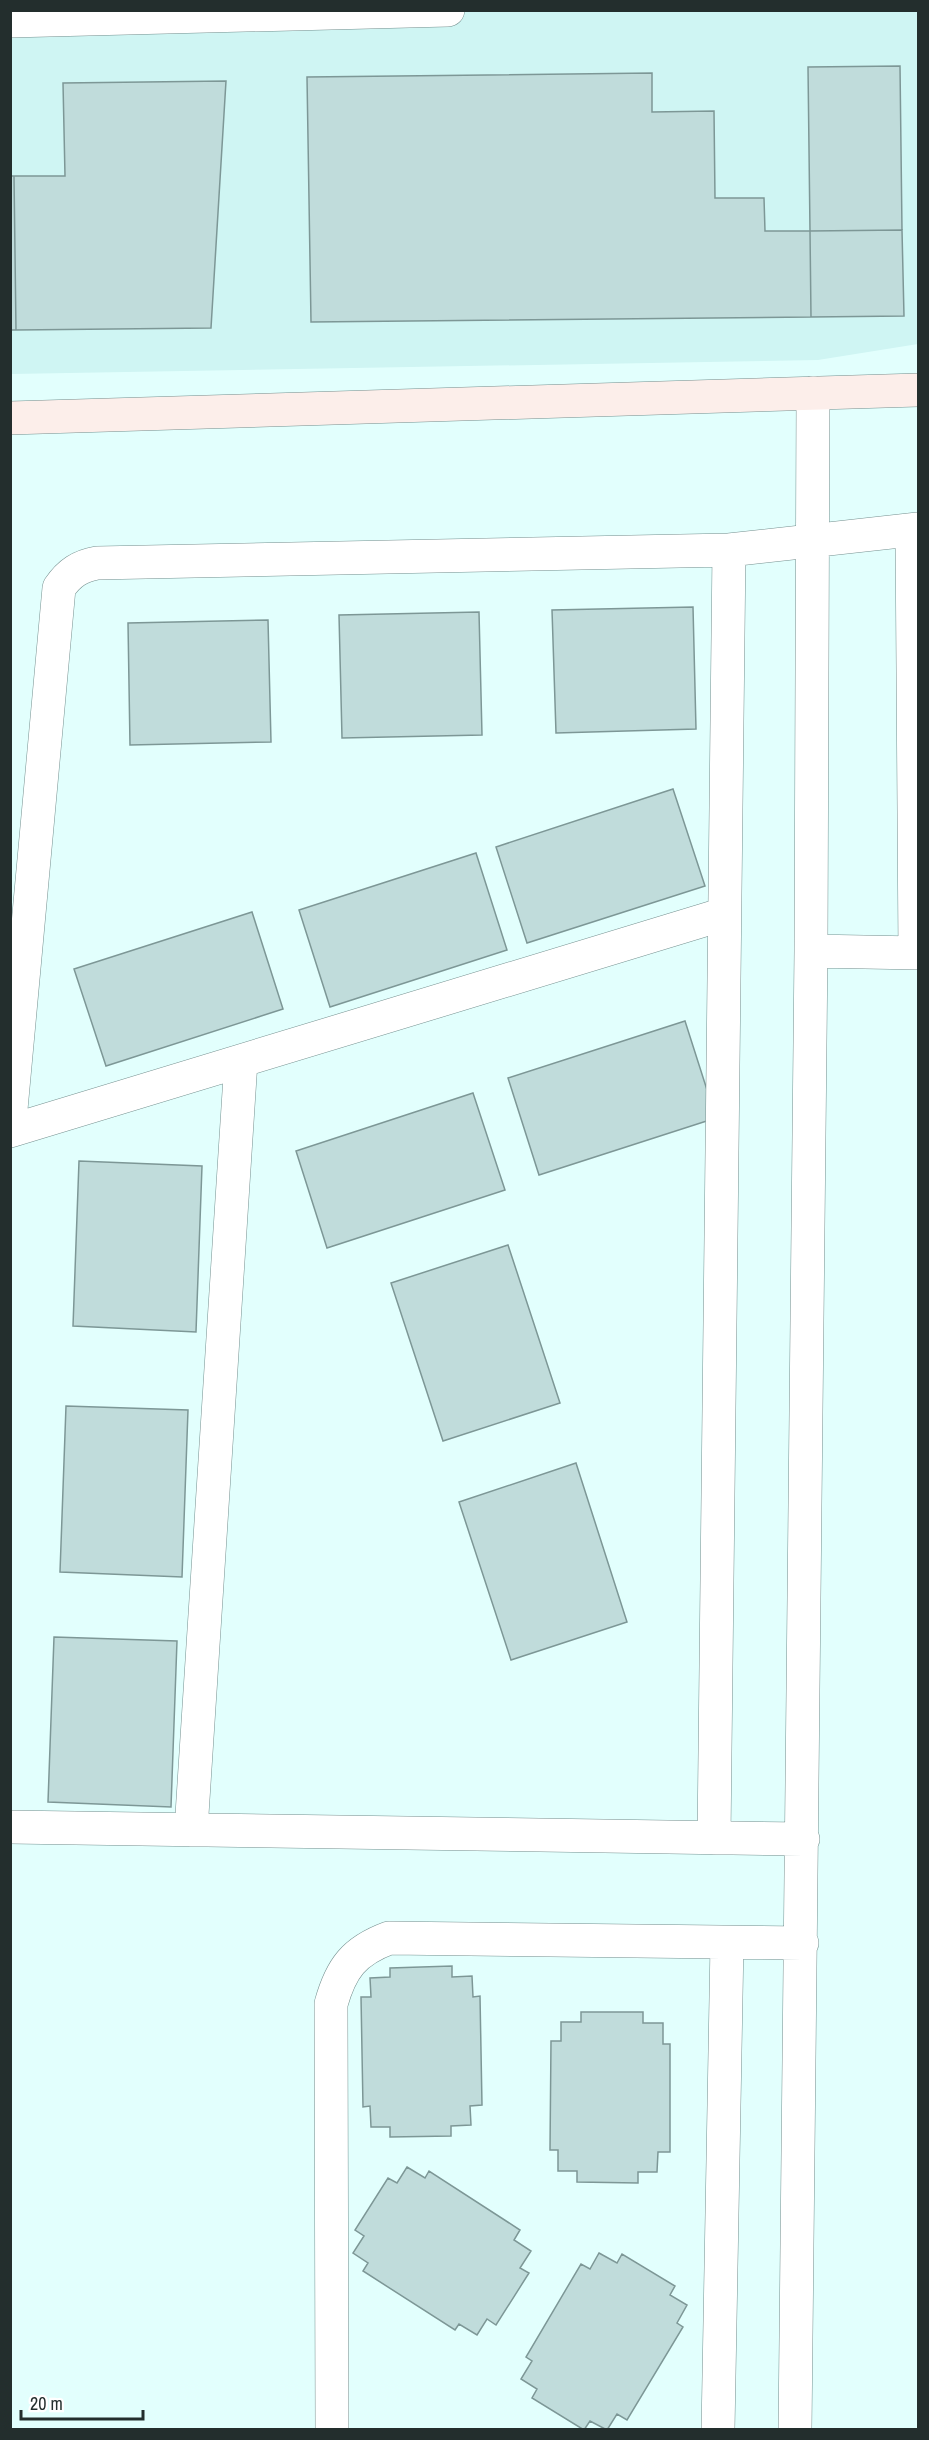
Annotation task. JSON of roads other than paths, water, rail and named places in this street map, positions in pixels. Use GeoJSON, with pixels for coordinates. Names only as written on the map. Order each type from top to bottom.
{"type":"FeatureCollection","features":[{"type":"Feature","properties":{"kind":"street"},"geometry":{"type":"LineString","coordinates":[[10,21],[448,10]]}},
{"type":"Feature","properties":{"kind":"street"},"geometry":{"type":"LineString","coordinates":[[10,418],[918,390]]}},
{"type":"Feature","properties":{"kind":"street"},"geometry":{"type":"LineString","coordinates":[[795,2430],[812,951],[813,393]]}},
{"type":"Feature","properties":{"kind":"street"},"geometry":{"type":"LineString","coordinates":[[10,1120],[59,588],[73,571],[97,563],[729,550],[915,530],[917,953],[812,951]]}},
{"type":"Feature","properties":{"kind":"street"},"geometry":{"type":"LineString","coordinates":[[714,1838],[729,550]]}},
{"type":"Feature","properties":{"kind":"street"},"geometry":{"type":"LineString","coordinates":[[10,1131],[724,914]]}},
{"type":"Feature","properties":{"kind":"street"},"geometry":{"type":"LineString","coordinates":[[191,1830],[241,1061]]}},
{"type":"Feature","properties":{"kind":"street"},"geometry":{"type":"LineString","coordinates":[[10,1827],[803,1839]]}},
{"type":"Feature","properties":{"kind":"street"},"geometry":{"type":"LineString","coordinates":[[332,2430],[331,2004],[337,1982],[346,1966],[359,1953],[390,1938],[802,1943]]}},
{"type":"Feature","properties":{"kind":"street"},"geometry":{"type":"LineString","coordinates":[[718,2430],[727,1943]]}}]}
